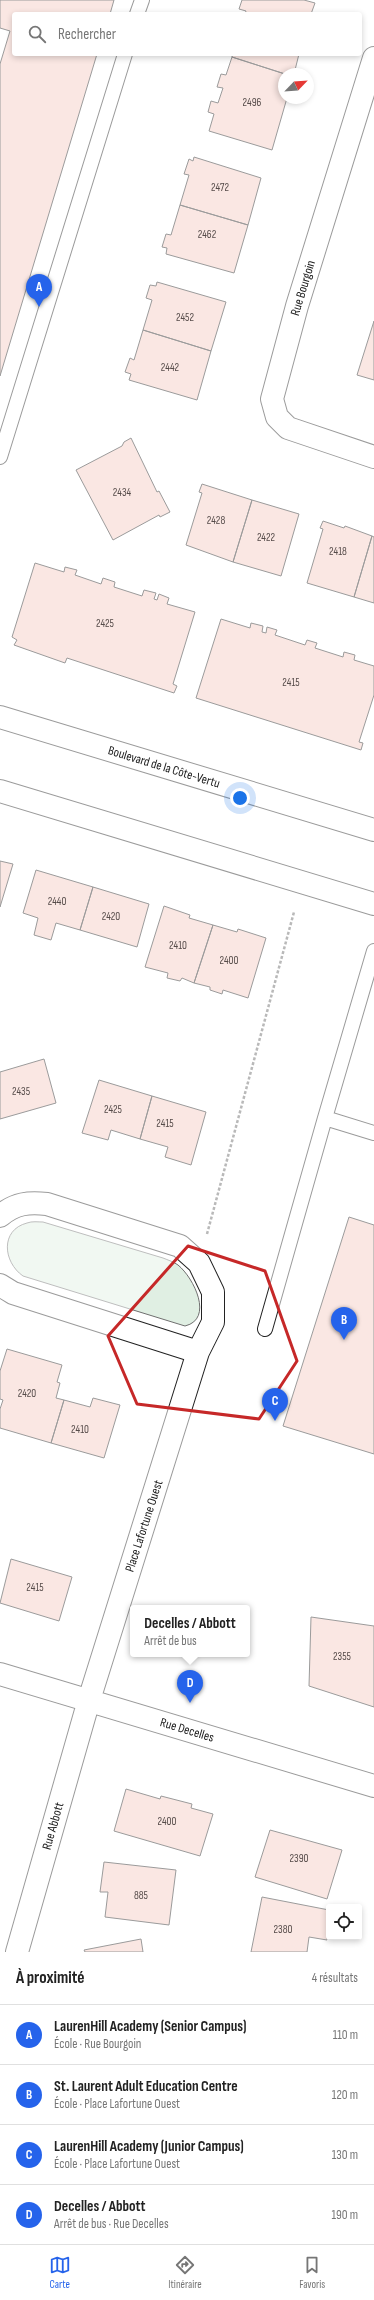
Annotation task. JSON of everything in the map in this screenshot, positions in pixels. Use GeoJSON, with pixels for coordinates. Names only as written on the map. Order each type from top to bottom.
{"type":"FeatureCollection","features":[{"type":"Feature","properties":{"kind":"street","name":"Rue Bourgoin"},"geometry":{"type":"LineString","coordinates":[[374,58],[297,306],[272,399],[277,417],[288,428],[374,457]]}},
{"type":"Feature","properties":{"kind":"street","name":"Boulevard de la Côte-Vertu"},"geometry":{"type":"LineString","coordinates":[[0,717],[374,830]]}},
{"type":"Feature","properties":{"kind":"street"},"geometry":{"type":"LineString","coordinates":[[0,791],[374,904]]}},
{"type":"Feature","properties":{"kind":"street","name":"Place Lafortune Ouest"},"geometry":{"type":"LineString","coordinates":[[0,1216],[8,1209],[26,1202],[47,1204],[180,1246],[199,1263],[213,1292],[213,1322],[198,1352],[89,1700]]}},
{"type":"Feature","properties":{"kind":"street"},"geometry":{"type":"LineString","coordinates":[[0,1285],[13,1293],[198,1352]]}},
{"type":"Feature","properties":{"kind":"street","name":"Rue Decelles"},"geometry":{"type":"LineString","coordinates":[[0,1674],[374,1786]]}},
{"type":"Feature","properties":{"kind":"street","name":"Rue Abbott"},"geometry":{"type":"LineString","coordinates":[[17,1952],[89,1700]]}},
{"type":"Feature","properties":{"kind":"lane"},"geometry":{"type":"LineString","coordinates":[[138,12],[142,0]]}},
{"type":"Feature","properties":{"kind":"lane"},"geometry":{"type":"LineString","coordinates":[[0,457],[124,56]]}},
{"type":"Feature","properties":{"kind":"lane"},"geometry":{"type":"LineString","coordinates":[[265,1329],[374,951]]}},
{"type":"Feature","properties":{"kind":"lane"},"geometry":{"type":"LineString","coordinates":[[325,1118],[374,1133]]}},
{"type":"Feature","properties":{"kind":"path"},"geometry":{"type":"LineString","coordinates":[[199,1263],[294,912]]}},
{"type":"Feature","properties":{"kind":"highlighted area"},"geometry":{"type":"Polygon","coordinates":[[[188,1246],[265,1271],[297,1361],[259,1419],[137,1404],[108,1336],[188,1246]]]}},
{"type":"Feature","properties":{"kind":"green space"},"geometry":{"type":"Polygon","coordinates":[[[31,1222],[43,1222],[163,1258],[176,1264],[184,1271],[195,1288],[200,1307],[194,1322],[185,1326],[23,1276],[11,1263],[7,1247],[9,1239],[12,1232],[18,1227],[31,1222]]]}},
{"type":"Feature","properties":{"kind":"building"},"geometry":{"type":"Polygon","coordinates":[[[0,0],[114,0],[111,12],[12,12],[12,56],[96,56],[0,376],[0,64],[10,31],[0,28],[0,0]]]}},
{"type":"Feature","properties":{"kind":"building"},"geometry":{"type":"Polygon","coordinates":[[[242,0],[304,0],[315,3],[312,12],[246,12],[239,9],[242,0]]]}},
{"type":"Feature","properties":{"kind":"building"},"geometry":{"type":"Polygon","coordinates":[[[232,56],[298,56],[296,68],[278,68],[278,72],[232,56]]]}},
{"type":"Feature","properties":{"kind":"building"},"geometry":{"type":"Polygon","coordinates":[[[232,57],[278,72],[278,104],[285,104],[272,150],[209,131],[214,114],[208,112],[211,101],[218,103],[223,88],[217,87],[221,74],[226,75],[232,57]]]}},
{"type":"Feature","properties":{"kind":"building"},"geometry":{"type":"Polygon","coordinates":[[[194,157],[261,178],[248,225],[180,205],[189,175],[184,174],[189,159],[193,161],[194,157]]]}},
{"type":"Feature","properties":{"kind":"building"},"geometry":{"type":"Polygon","coordinates":[[[180,205],[248,225],[234,273],[166,254],[167,248],[162,247],[166,234],[171,235],[180,205]]]}},
{"type":"Feature","properties":{"kind":"building"},"geometry":{"type":"Polygon","coordinates":[[[157,282],[226,302],[211,351],[143,330],[152,300],[146,298],[150,285],[156,286],[157,282]]]}},
{"type":"Feature","properties":{"kind":"building"},"geometry":{"type":"Polygon","coordinates":[[[374,321],[374,380],[357,375],[374,321]]]}},
{"type":"Feature","properties":{"kind":"building"},"geometry":{"type":"Polygon","coordinates":[[[143,330],[211,351],[197,400],[129,380],[131,374],[125,372],[130,358],[134,360],[143,330]]]}},
{"type":"Feature","properties":{"kind":"building"},"geometry":{"type":"Polygon","coordinates":[[[131,438],[157,492],[159,491],[170,512],[160,517],[159,515],[113,540],[76,470],[122,446],[124,442],[131,438]]]}},
{"type":"Feature","properties":{"kind":"building"},"geometry":{"type":"Polygon","coordinates":[[[202,484],[252,500],[233,562],[186,545],[202,493],[199,492],[202,484]]]}},
{"type":"Feature","properties":{"kind":"building"},"geometry":{"type":"Polygon","coordinates":[[[252,500],[299,514],[281,576],[233,562],[252,500]]]}},
{"type":"Feature","properties":{"kind":"building"},"geometry":{"type":"Polygon","coordinates":[[[323,521],[344,528],[345,526],[372,536],[354,597],[307,583],[323,529],[320,528],[323,521]]]}},
{"type":"Feature","properties":{"kind":"building"},"geometry":{"type":"Polygon","coordinates":[[[372,536],[374,537],[374,603],[354,597],[372,536]]]}},
{"type":"Feature","properties":{"kind":"building"},"geometry":{"type":"Polygon","coordinates":[[[35,563],[64,572],[65,567],[77,570],[75,575],[101,584],[103,578],[115,582],[114,587],[142,596],[144,590],[156,593],[154,599],[157,600],[159,594],[169,598],[167,604],[195,612],[173,684],[177,686],[174,693],[67,658],[65,663],[14,645],[17,640],[12,637],[35,563]]]}},
{"type":"Feature","properties":{"kind":"building"},"geometry":{"type":"Polygon","coordinates":[[[221,619],[250,628],[251,623],[263,626],[262,632],[266,633],[267,627],[277,630],[275,635],[305,645],[307,640],[317,643],[315,648],[343,657],[344,652],[355,655],[354,660],[374,666],[374,695],[359,742],[363,743],[361,750],[196,698],[221,619]]]}},
{"type":"Feature","properties":{"kind":"building"},"geometry":{"type":"Polygon","coordinates":[[[0,861],[13,864],[0,907],[0,861]]]}},
{"type":"Feature","properties":{"kind":"building"},"geometry":{"type":"Polygon","coordinates":[[[36,870],[93,887],[80,930],[56,923],[51,940],[34,935],[38,918],[23,913],[36,870]]]}},
{"type":"Feature","properties":{"kind":"building"},"geometry":{"type":"Polygon","coordinates":[[[93,887],[149,904],[137,947],[80,930],[93,887]]]}},
{"type":"Feature","properties":{"kind":"building"},"geometry":{"type":"Polygon","coordinates":[[[164,906],[190,915],[189,918],[213,925],[194,983],[182,978],[180,981],[167,978],[168,973],[145,967],[164,906]]]}},
{"type":"Feature","properties":{"kind":"building"},"geometry":{"type":"Polygon","coordinates":[[[213,925],[237,932],[238,929],[266,938],[248,998],[223,990],[222,994],[210,990],[210,987],[194,983],[213,925]]]}},
{"type":"Feature","properties":{"kind":"building"},"geometry":{"type":"Polygon","coordinates":[[[44,1059],[56,1103],[0,1119],[0,1072],[44,1059]]]}},
{"type":"Feature","properties":{"kind":"building"},"geometry":{"type":"Polygon","coordinates":[[[99,1080],[152,1096],[140,1139],[111,1130],[108,1140],[82,1133],[99,1080]]]}},
{"type":"Feature","properties":{"kind":"building"},"geometry":{"type":"Polygon","coordinates":[[[152,1096],[206,1112],[191,1165],[165,1157],[168,1147],[140,1139],[152,1096]]]}},
{"type":"Feature","properties":{"kind":"building"},"geometry":{"type":"Polygon","coordinates":[[[349,1217],[374,1225],[374,1454],[283,1426],[349,1217]]]}},
{"type":"Feature","properties":{"kind":"building"},"geometry":{"type":"Polygon","coordinates":[[[7,1349],[62,1365],[57,1382],[60,1383],[56,1398],[64,1400],[51,1443],[0,1428],[0,1409],[3,1400],[0,1399],[0,1371],[7,1349]]]}},
{"type":"Feature","properties":{"kind":"building"},"geometry":{"type":"Polygon","coordinates":[[[93,1398],[120,1405],[104,1458],[51,1443],[64,1400],[90,1407],[93,1398]]]}},
{"type":"Feature","properties":{"kind":"building"},"geometry":{"type":"Polygon","coordinates":[[[11,1559],[72,1577],[59,1621],[0,1603],[11,1559]]]}},
{"type":"Feature","properties":{"kind":"building"},"geometry":{"type":"Polygon","coordinates":[[[311,1617],[374,1626],[374,1707],[309,1686],[311,1617]]]}},
{"type":"Feature","properties":{"kind":"building"},"geometry":{"type":"Polygon","coordinates":[[[126,1789],[160,1799],[161,1796],[192,1804],[191,1808],[213,1814],[200,1856],[114,1831],[126,1789]]]}},
{"type":"Feature","properties":{"kind":"building"},"geometry":{"type":"Polygon","coordinates":[[[270,1830],[342,1850],[327,1899],[255,1877],[270,1830]]]}},
{"type":"Feature","properties":{"kind":"building"},"geometry":{"type":"Polygon","coordinates":[[[104,1862],[176,1870],[169,1925],[105,1917],[108,1892],[100,1892],[104,1862]]]}},
{"type":"Feature","properties":{"kind":"building"},"geometry":{"type":"Polygon","coordinates":[[[262,1897],[326,1909],[326,1940],[309,1937],[307,1952],[251,1952],[262,1897]]]}},
{"type":"Feature","properties":{"kind":"building"},"geometry":{"type":"Polygon","coordinates":[[[141,1939],[143,1952],[85,1952],[84,1950],[141,1939]]]}},
{"type":"Feature","properties":{"kind":"place","name":"LaurenHill Academy (Senior Campus)"},"geometry":{"type":"Point","coordinates":[39,307]}},
{"type":"Feature","properties":{"kind":"place","name":"St. Laurent Adult Education Centre"},"geometry":{"type":"Point","coordinates":[344,1340]}},
{"type":"Feature","properties":{"kind":"place","name":"LaurenHill Academy (Junior Campus)"},"geometry":{"type":"Point","coordinates":[275,1421]}},
{"type":"Feature","properties":{"kind":"place","name":"Decelles / Abbott"},"geometry":{"type":"Point","coordinates":[190,1703]}}]}
